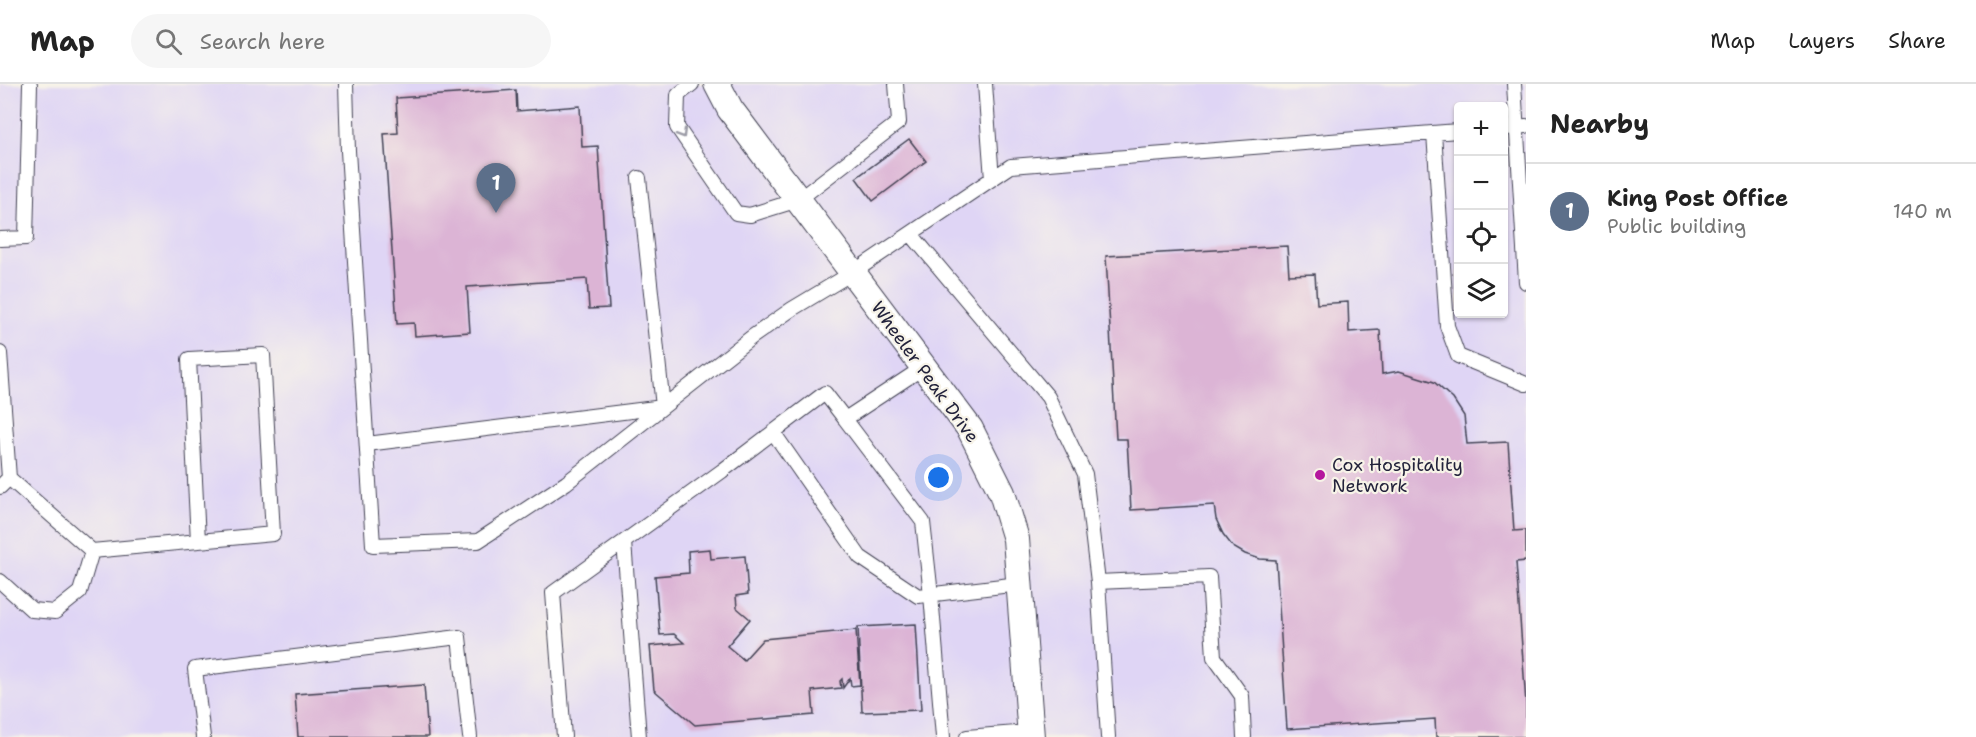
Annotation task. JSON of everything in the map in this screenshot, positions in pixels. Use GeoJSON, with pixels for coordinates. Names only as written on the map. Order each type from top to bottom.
{"type":"FeatureCollection","features":[{"type":"Feature","properties":{"kind":"street","name":"Wheeler Peak Drive"},"geometry":{"type":"LineString","coordinates":[[717,84],[730,109],[970,429],[1002,493],[1016,539],[1031,734]]}},
{"type":"Feature","properties":{"kind":"lane"},"geometry":{"type":"LineString","coordinates":[[0,239],[26,238],[30,84]]}},
{"type":"Feature","properties":{"kind":"lane"},"geometry":{"type":"LineString","coordinates":[[346,84],[348,152],[374,545],[478,541],[566,483],[752,337],[1011,166],[1454,131]]}},
{"type":"Feature","properties":{"kind":"lane"},"geometry":{"type":"LineString","coordinates":[[692,84],[678,95],[677,128],[736,213],[750,215],[798,200],[899,122],[896,84]]}},
{"type":"Feature","properties":{"kind":"lane"},"geometry":{"type":"LineString","coordinates":[[986,84],[992,178]]}},
{"type":"Feature","properties":{"kind":"lane"},"geometry":{"type":"LineString","coordinates":[[1514,84],[1526,282]]}},
{"type":"Feature","properties":{"kind":"lane"},"geometry":{"type":"LineString","coordinates":[[1434,133],[1447,326],[1458,356],[1526,384]]}},
{"type":"Feature","properties":{"kind":"lane"},"geometry":{"type":"LineString","coordinates":[[639,178],[663,407]]}},
{"type":"Feature","properties":{"kind":"lane"},"geometry":{"type":"LineString","coordinates":[[911,234],[1048,397],[1085,474],[1098,582],[1108,737]]}},
{"type":"Feature","properties":{"kind":"lane"},"geometry":{"type":"LineString","coordinates":[[0,353],[5,483],[92,551],[273,534],[263,355],[189,359],[198,541]]}},
{"type":"Feature","properties":{"kind":"lane"},"geometry":{"type":"LineString","coordinates":[[845,419],[924,368]]}},
{"type":"Feature","properties":{"kind":"lane"},"geometry":{"type":"LineString","coordinates":[[564,737],[554,593],[825,393],[923,522],[943,737]]}},
{"type":"Feature","properties":{"kind":"lane"},"geometry":{"type":"LineString","coordinates":[[367,444],[663,407]]}},
{"type":"Feature","properties":{"kind":"lane"},"geometry":{"type":"LineString","coordinates":[[773,432],[860,557],[918,596],[1019,584]]}},
{"type":"Feature","properties":{"kind":"lane"},"geometry":{"type":"LineString","coordinates":[[624,542],[639,737]]}},
{"type":"Feature","properties":{"kind":"lane"},"geometry":{"type":"LineString","coordinates":[[0,581],[32,610],[55,612],[80,592],[92,551]]}},
{"type":"Feature","properties":{"kind":"lane"},"geometry":{"type":"LineString","coordinates":[[1098,582],[1209,578],[1214,657],[1242,696],[1244,737]]}},
{"type":"Feature","properties":{"kind":"lane"},"geometry":{"type":"LineString","coordinates":[[203,737],[195,669],[459,637],[470,737]]}},
{"type":"Feature","properties":{"kind":"lane"},"geometry":{"type":"LineString","coordinates":[[967,737],[1031,734]]}},
{"type":"Feature","properties":{"kind":"shaded area"},"geometry":{"type":"Polygon","coordinates":[[[0,84],[1526,84],[1526,737],[0,737],[0,84]]]}},
{"type":"Feature","properties":{"kind":"building"},"geometry":{"type":"Polygon","coordinates":[[[516,90],[517,111],[580,106],[582,147],[598,146],[609,308],[589,309],[587,279],[467,287],[470,332],[415,336],[414,323],[397,324],[384,134],[398,133],[396,98],[516,90]]]}},
{"type":"Feature","properties":{"kind":"building"},"geometry":{"type":"Polygon","coordinates":[[[909,139],[926,161],[873,201],[856,178],[909,139]]]}},
{"type":"Feature","properties":{"kind":"building","name":"Cox Hospitality Network"},"geometry":{"type":"Polygon","coordinates":[[[1287,246],[1289,275],[1315,274],[1317,304],[1348,302],[1349,332],[1380,330],[1382,374],[1399,371],[1434,382],[1453,399],[1464,416],[1467,444],[1508,442],[1514,531],[1526,530],[1526,561],[1516,562],[1526,704],[1526,737],[1436,737],[1435,719],[1287,729],[1276,560],[1260,559],[1233,547],[1223,534],[1216,519],[1214,505],[1131,510],[1127,439],[1116,439],[1106,256],[1287,246]]]}},
{"type":"Feature","properties":{"kind":"building"},"geometry":{"type":"Polygon","coordinates":[[[710,549],[711,559],[745,556],[748,594],[736,596],[737,608],[750,619],[727,646],[744,660],[763,639],[856,630],[860,685],[851,686],[850,678],[843,688],[842,679],[841,688],[812,691],[814,715],[695,725],[654,690],[650,646],[684,643],[674,634],[660,635],[655,576],[689,573],[688,551],[710,549]]]}},
{"type":"Feature","properties":{"kind":"building"},"geometry":{"type":"Polygon","coordinates":[[[916,624],[921,710],[862,712],[858,627],[916,624]]]}},
{"type":"Feature","properties":{"kind":"building"},"geometry":{"type":"Polygon","coordinates":[[[424,685],[428,737],[298,737],[295,694],[424,685]]]}},
{"type":"Feature","properties":{"kind":"place","name":"King Post Office"},"geometry":{"type":"Point","coordinates":[496,213]}},
{"type":"Feature","properties":{"kind":"place","name":"Cox Hospitality Network"},"geometry":{"type":"Point","coordinates":[1320,475]}}]}
